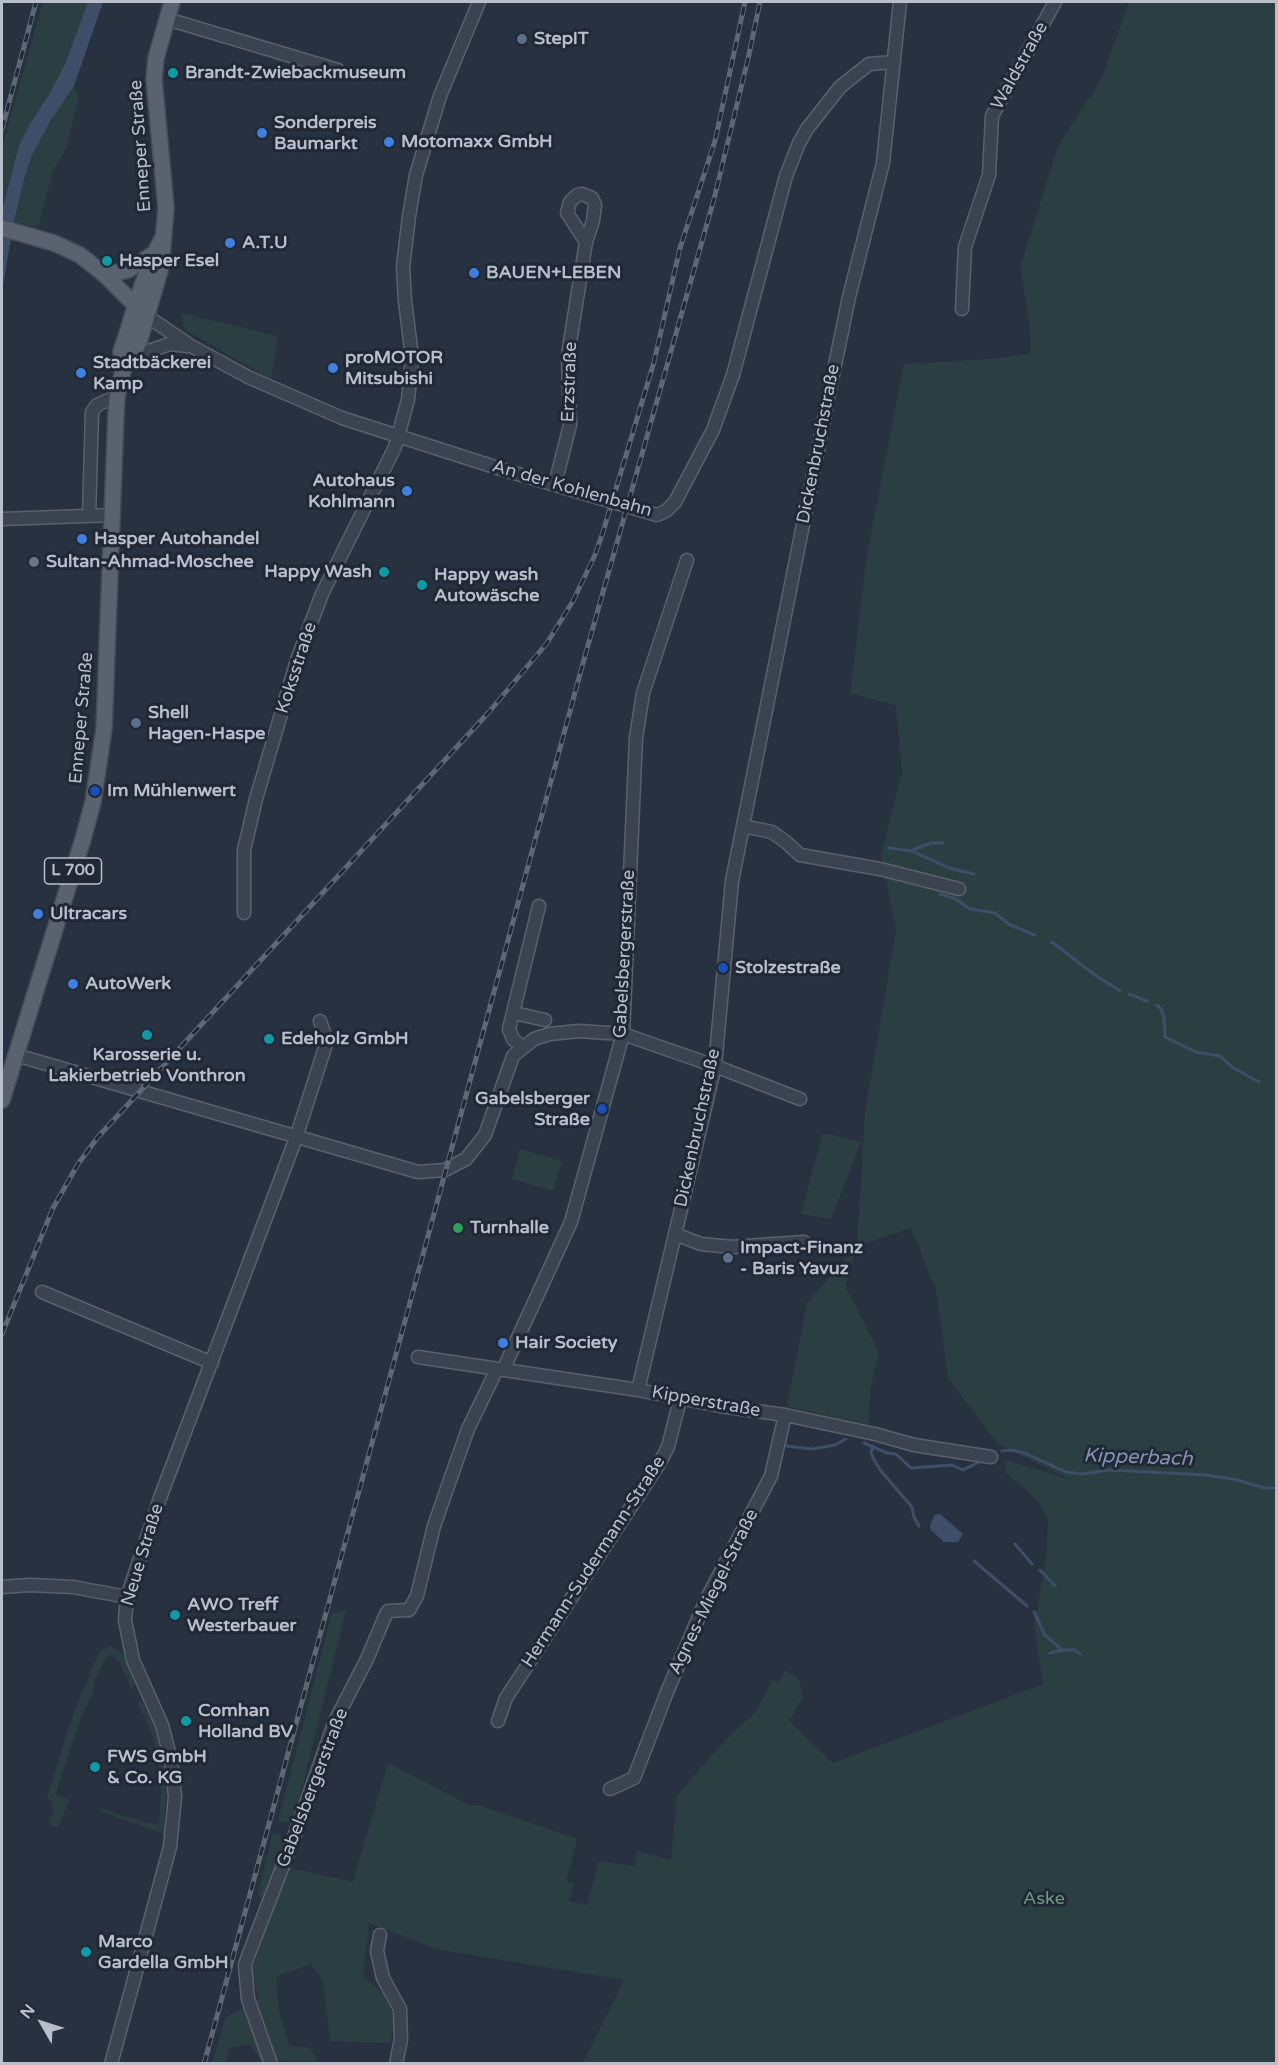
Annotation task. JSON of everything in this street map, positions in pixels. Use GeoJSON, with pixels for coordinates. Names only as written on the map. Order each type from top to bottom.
{"type":"FeatureCollection","features":[{"type":"Feature","properties":{"kind":"main road","name":"L 700"},"geometry":{"type":"LineString","coordinates":[[167,19],[172,2]]}},
{"type":"Feature","properties":{"kind":"main road","name":"Enneper Straße"},"geometry":{"type":"LineString","coordinates":[[2,1100],[83,839],[96,782],[105,704],[117,396],[128,360],[148,317],[161,267],[164,235],[166,208],[154,79],[156,58],[167,19]]}},
{"type":"Feature","properties":{"kind":"main road"},"geometry":{"type":"LineString","coordinates":[[2,228],[64,247],[80,255],[105,275],[135,307],[148,317]]}},
{"type":"Feature","properties":{"kind":"main road","name":"Enneper Straße"},"geometry":{"type":"LineString","coordinates":[[128,360],[122,352],[135,307],[164,235]]}},
{"type":"Feature","properties":{"kind":"main road"},"geometry":{"type":"LineString","coordinates":[[105,275],[128,270],[155,253]]}},
{"type":"Feature","properties":{"kind":"street","name":"Koksstraße"},"geometry":{"type":"LineString","coordinates":[[244,912],[244,850],[256,799],[297,660],[322,594],[387,467],[398,438],[408,400],[412,357],[403,267],[416,175],[440,96],[479,2]]}},
{"type":"Feature","properties":{"kind":"street","name":"Dickenbruchstraße"},"geometry":{"type":"LineString","coordinates":[[638,1390],[715,1066],[732,881],[849,297],[883,163],[900,2]]}},
{"type":"Feature","properties":{"kind":"street","name":"Waldstraße"},"geometry":{"type":"LineString","coordinates":[[962,309],[965,247],[988,175],[992,116],[1055,2]]}},
{"type":"Feature","properties":{"kind":"street"},"geometry":{"type":"LineString","coordinates":[[167,19],[338,70]]}},
{"type":"Feature","properties":{"kind":"street","name":"An der Kohlenbahn"},"geometry":{"type":"LineString","coordinates":[[148,317],[191,346],[248,377],[310,406],[398,438],[645,513],[657,515],[666,512],[675,502],[712,430],[733,375],[786,176],[799,143],[807,129],[840,87],[869,64],[894,62]]}},
{"type":"Feature","properties":{"kind":"street","name":"Erzstraße"},"geometry":{"type":"LineString","coordinates":[[555,484],[570,425],[568,355],[586,243]]}},
{"type":"Feature","properties":{"kind":"street","name":"An der Kohlenbahn"},"geometry":{"type":"LineString","coordinates":[[128,360],[170,344],[191,346]]}},
{"type":"Feature","properties":{"kind":"street"},"geometry":{"type":"LineString","coordinates":[[89,516],[92,412],[98,405],[117,396]]}},
{"type":"Feature","properties":{"kind":"street"},"geometry":{"type":"LineString","coordinates":[[2,519],[112,515]]}},
{"type":"Feature","properties":{"kind":"street","name":"Gabelsbergerstraße"},"geometry":{"type":"LineString","coordinates":[[271,2064],[248,2000],[245,1965],[248,1956],[294,1838],[335,1721],[367,1659],[386,1614],[388,1611],[409,1610],[417,1596],[434,1526],[468,1429],[500,1369],[571,1222],[623,1034],[636,738],[643,693],[687,560]]}},
{"type":"Feature","properties":{"kind":"street"},"geometry":{"type":"LineString","coordinates":[[743,826],[772,832],[800,855],[880,869],[959,889]]}},
{"type":"Feature","properties":{"kind":"street"},"geometry":{"type":"LineString","coordinates":[[522,1047],[513,1039],[509,1029],[539,906]]}},
{"type":"Feature","properties":{"kind":"street"},"geometry":{"type":"LineString","coordinates":[[514,1013],[545,1020]]}},
{"type":"Feature","properties":{"kind":"street","name":"Neue Straße"},"geometry":{"type":"LineString","coordinates":[[111,2064],[170,1847],[175,1797],[171,1760],[162,1725],[133,1660],[125,1620],[127,1597],[160,1498],[296,1138],[327,1041],[320,1021]]}},
{"type":"Feature","properties":{"kind":"street"},"geometry":{"type":"LineString","coordinates":[[16,1055],[418,1172],[446,1170],[466,1159],[485,1135],[513,1056],[534,1039],[550,1034],[579,1031],[623,1034],[800,1099]]}},
{"type":"Feature","properties":{"kind":"street"},"geometry":{"type":"LineString","coordinates":[[675,1234],[701,1244],[732,1247],[804,1242]]}},
{"type":"Feature","properties":{"kind":"street"},"geometry":{"type":"LineString","coordinates":[[42,1292],[212,1363]]}},
{"type":"Feature","properties":{"kind":"street","name":"Kipperstraße"},"geometry":{"type":"LineString","coordinates":[[418,1357],[785,1415],[875,1434],[914,1445],[991,1457]]}},
{"type":"Feature","properties":{"kind":"street","name":"Hermann-Sudermann-Straße"},"geometry":{"type":"LineString","coordinates":[[498,1721],[506,1698],[659,1464],[668,1447],[680,1400]]}},
{"type":"Feature","properties":{"kind":"street","name":"Agnes-Miegel-Straße"},"geometry":{"type":"LineString","coordinates":[[610,1789],[634,1778],[706,1600],[771,1476],[785,1415]]}},
{"type":"Feature","properties":{"kind":"street"},"geometry":{"type":"LineString","coordinates":[[2,1587],[29,1585],[73,1587],[127,1597]]}},
{"type":"Feature","properties":{"kind":"street"},"geometry":{"type":"LineString","coordinates":[[380,1935],[376,1951],[383,1978],[400,2009],[402,2039],[396,2064]]}},
{"type":"Feature","properties":{"kind":"green space"},"geometry":{"type":"Polygon","coordinates":[[[43,2],[88,2],[65,64],[27,129],[13,168],[2,210],[2,147],[43,2]]]}},
{"type":"Feature","properties":{"kind":"green space","name":"Aske"},"geometry":{"type":"Polygon","coordinates":[[[1129,2],[1276,2],[1276,2063],[583,2063],[624,1980],[436,1949],[369,1923],[363,1976],[383,1994],[395,2018],[390,2043],[330,2041],[323,1980],[311,1964],[277,1976],[278,2008],[290,2046],[310,2048],[317,2061],[260,2060],[250,2044],[229,2048],[225,2063],[212,2064],[225,2018],[258,1999],[252,1972],[271,1910],[258,1894],[273,1833],[288,1839],[281,1866],[353,1882],[388,1763],[471,1806],[478,1805],[577,1839],[566,1881],[574,1884],[569,1901],[587,1905],[599,1861],[635,1866],[637,1851],[671,1860],[677,1795],[734,1731],[754,1714],[773,1679],[778,1683],[785,1671],[798,1677],[803,1697],[789,1721],[833,1763],[1043,1684],[1034,1627],[1047,1553],[1048,1519],[1038,1501],[1005,1472],[1006,1460],[1074,1481],[998,1444],[948,1378],[936,1290],[911,1228],[857,1246],[865,1113],[896,930],[881,855],[902,773],[896,705],[850,693],[867,554],[904,364],[991,359],[1030,354],[1029,322],[1020,267],[1059,144],[1101,80],[1129,2]]]}},
{"type":"Feature","properties":{"kind":"green space"},"geometry":{"type":"Polygon","coordinates":[[[74,86],[79,96],[66,148],[53,171],[38,227],[14,222],[32,155],[51,120],[74,86]]]}},
{"type":"Feature","properties":{"kind":"green space"},"geometry":{"type":"Polygon","coordinates":[[[181,313],[278,336],[271,379],[187,331],[184,328],[181,313]]]}},
{"type":"Feature","properties":{"kind":"green space"},"geometry":{"type":"Polygon","coordinates":[[[823,1133],[861,1142],[831,1219],[801,1214],[823,1133]]]}},
{"type":"Feature","properties":{"kind":"green space"},"geometry":{"type":"Polygon","coordinates":[[[520,1149],[562,1161],[553,1191],[512,1179],[520,1149]]]}},
{"type":"Feature","properties":{"kind":"green space"},"geometry":{"type":"Polygon","coordinates":[[[857,1246],[845,1286],[879,1352],[870,1392],[869,1424],[787,1407],[807,1303],[857,1246]]]}},
{"type":"Feature","properties":{"kind":"green space"},"geometry":{"type":"Polygon","coordinates":[[[346,1610],[293,1823],[278,1821],[332,1613],[346,1610]]]}},
{"type":"Feature","properties":{"kind":"green space"},"geometry":{"type":"Polygon","coordinates":[[[110,1646],[123,1653],[135,1684],[131,1690],[120,1662],[111,1655],[107,1656],[94,1681],[93,1692],[82,1715],[56,1795],[69,1800],[58,1828],[49,1825],[53,1810],[52,1801],[47,1798],[69,1725],[92,1668],[100,1651],[110,1646]]]}},
{"type":"Feature","properties":{"kind":"green space"},"geometry":{"type":"Polygon","coordinates":[[[140,1701],[155,1727],[164,1760],[166,1790],[164,1834],[100,1811],[101,1808],[125,1817],[159,1825],[161,1793],[156,1749],[138,1703],[140,1701]]]}},
{"type":"Feature","properties":{"kind":"water"},"geometry":{"type":"Polygon","coordinates":[[[88,2],[103,2],[74,86],[51,120],[32,155],[14,221],[2,291],[2,210],[19,146],[65,64],[88,2]]]}},
{"type":"Feature","properties":{"kind":"water"},"geometry":{"type":"Polygon","coordinates":[[[940,1514],[963,1534],[958,1542],[944,1542],[931,1530],[932,1520],[935,1515],[940,1514]]]}},
{"type":"Feature","properties":{"kind":"waterway"},"geometry":{"type":"LineString","coordinates":[[913,850],[931,843],[943,843]]}},
{"type":"Feature","properties":{"kind":"waterway"},"geometry":{"type":"LineString","coordinates":[[889,848],[912,851],[949,868],[974,874]]}},
{"type":"Feature","properties":{"kind":"waterway"},"geometry":{"type":"LineString","coordinates":[[940,894],[956,899],[970,909],[995,913],[1010,925],[1035,935]]}},
{"type":"Feature","properties":{"kind":"waterway"},"geometry":{"type":"LineString","coordinates":[[1052,942],[1120,991]]}},
{"type":"Feature","properties":{"kind":"waterway"},"geometry":{"type":"LineString","coordinates":[[1129,994],[1147,1001]]}},
{"type":"Feature","properties":{"kind":"waterway"},"geometry":{"type":"LineString","coordinates":[[1157,1005],[1164,1017],[1165,1037],[1196,1052],[1220,1056],[1232,1067],[1259,1082]]}},
{"type":"Feature","properties":{"kind":"waterway","name":"Kipperbach"},"geometry":{"type":"LineString","coordinates":[[787,1446],[812,1449],[835,1445],[846,1439]]}},
{"type":"Feature","properties":{"kind":"waterway","name":"Kipperbach"},"geometry":{"type":"LineString","coordinates":[[864,1443],[887,1453],[896,1454],[911,1468],[952,1465],[963,1470],[979,1462]]}},
{"type":"Feature","properties":{"kind":"waterway"},"geometry":{"type":"LineString","coordinates":[[873,1446],[871,1453],[873,1458],[881,1471],[912,1507],[919,1526]]}},
{"type":"Feature","properties":{"kind":"waterway","name":"Kipperbach"},"geometry":{"type":"LineString","coordinates":[[1002,1451],[1013,1450],[1027,1454],[1066,1472],[1082,1474],[1110,1470],[1206,1475],[1233,1479],[1265,1488],[1276,1488]]}},
{"type":"Feature","properties":{"kind":"waterway"},"geometry":{"type":"LineString","coordinates":[[1015,1544],[1032,1564]]}},
{"type":"Feature","properties":{"kind":"waterway"},"geometry":{"type":"LineString","coordinates":[[974,1561],[1027,1606]]}},
{"type":"Feature","properties":{"kind":"waterway"},"geometry":{"type":"LineString","coordinates":[[1040,1570],[1055,1586]]}},
{"type":"Feature","properties":{"kind":"waterway"},"geometry":{"type":"LineString","coordinates":[[1034,1612],[1045,1635],[1062,1650],[1074,1650],[1080,1654]]}},
{"type":"Feature","properties":{"kind":"waterway"},"geometry":{"type":"LineString","coordinates":[[1050,1653],[1062,1650]]}},
{"type":"Feature","properties":{"kind":"railway"},"geometry":{"type":"LineString","coordinates":[[2,129],[36,2]]}},
{"type":"Feature","properties":{"kind":"railway"},"geometry":{"type":"LineString","coordinates":[[2,1334],[53,1208],[78,1164],[98,1137],[489,712],[547,643],[573,601],[595,555],[603,532],[654,362],[680,248],[715,141],[745,2]]}},
{"type":"Feature","properties":{"kind":"railway"},"geometry":{"type":"LineString","coordinates":[[204,2064],[583,663],[714,199],[760,2]]}},
{"type":"Feature","properties":{"kind":"place","name":"StepIT"},"geometry":{"type":"Point","coordinates":[522,39]}},
{"type":"Feature","properties":{"kind":"place","name":"Brandt-Zwiebackmuseum"},"geometry":{"type":"Point","coordinates":[173,73]}},
{"type":"Feature","properties":{"kind":"place","name":"Sonderpreis Baumarkt"},"geometry":{"type":"Point","coordinates":[262,133]}},
{"type":"Feature","properties":{"kind":"place","name":"Motomaxx GmbH"},"geometry":{"type":"Point","coordinates":[389,142]}},
{"type":"Feature","properties":{"kind":"place","name":"A.T.U"},"geometry":{"type":"Point","coordinates":[230,243]}},
{"type":"Feature","properties":{"kind":"place","name":"Hasper Esel"},"geometry":{"type":"Point","coordinates":[107,261]}},
{"type":"Feature","properties":{"kind":"place","name":"BAUEN+LEBEN"},"geometry":{"type":"Point","coordinates":[474,273]}},
{"type":"Feature","properties":{"kind":"place","name":"proMOTOR Mitsubishi"},"geometry":{"type":"Point","coordinates":[333,368]}},
{"type":"Feature","properties":{"kind":"place","name":"Stadtbäckerei Kamp"},"geometry":{"type":"Point","coordinates":[81,373]}},
{"type":"Feature","properties":{"kind":"place","name":"Autohaus Kohlmann"},"geometry":{"type":"Point","coordinates":[407,491]}},
{"type":"Feature","properties":{"kind":"place","name":"Hasper Autohandel"},"geometry":{"type":"Point","coordinates":[82,539]}},
{"type":"Feature","properties":{"kind":"place","name":"Sultan-Ahmad-Moschee"},"geometry":{"type":"Point","coordinates":[34,562]}},
{"type":"Feature","properties":{"kind":"place","name":"Happy Wash"},"geometry":{"type":"Point","coordinates":[384,572]}},
{"type":"Feature","properties":{"kind":"place","name":"Happy wash Autowäsche"},"geometry":{"type":"Point","coordinates":[422,585]}},
{"type":"Feature","properties":{"kind":"place","name":"Shell Hagen-Haspe"},"geometry":{"type":"Point","coordinates":[136,723]}},
{"type":"Feature","properties":{"kind":"place","name":"Im Mühlenwert"},"geometry":{"type":"Point","coordinates":[95,791]}},
{"type":"Feature","properties":{"kind":"place","name":"Ultracars"},"geometry":{"type":"Point","coordinates":[38,914]}},
{"type":"Feature","properties":{"kind":"place","name":"Stolzestraße"},"geometry":{"type":"Point","coordinates":[723,968]}},
{"type":"Feature","properties":{"kind":"place","name":"AutoWerk"},"geometry":{"type":"Point","coordinates":[73,984]}},
{"type":"Feature","properties":{"kind":"place","name":"Karosserie u. Lakierbetrieb Vonthron"},"geometry":{"type":"Point","coordinates":[147,1035]}},
{"type":"Feature","properties":{"kind":"place","name":"Edeholz GmbH"},"geometry":{"type":"Point","coordinates":[269,1039]}},
{"type":"Feature","properties":{"kind":"place","name":"Gabelsberger Straße"},"geometry":{"type":"Point","coordinates":[602,1109]}},
{"type":"Feature","properties":{"kind":"place","name":"Turnhalle"},"geometry":{"type":"Point","coordinates":[458,1228]}},
{"type":"Feature","properties":{"kind":"place","name":"Impact-Finanz - Baris Yavuz"},"geometry":{"type":"Point","coordinates":[728,1258]}},
{"type":"Feature","properties":{"kind":"place","name":"Hair Society"},"geometry":{"type":"Point","coordinates":[503,1343]}},
{"type":"Feature","properties":{"kind":"place","name":"AWO Treff Westerbauer"},"geometry":{"type":"Point","coordinates":[175,1615]}},
{"type":"Feature","properties":{"kind":"place","name":"Comhan Holland BV"},"geometry":{"type":"Point","coordinates":[186,1721]}},
{"type":"Feature","properties":{"kind":"place","name":"FWS GmbH & Co. KG"},"geometry":{"type":"Point","coordinates":[95,1767]}},
{"type":"Feature","properties":{"kind":"place","name":"Marco Gardella GmbH"},"geometry":{"type":"Point","coordinates":[86,1952]}}]}
